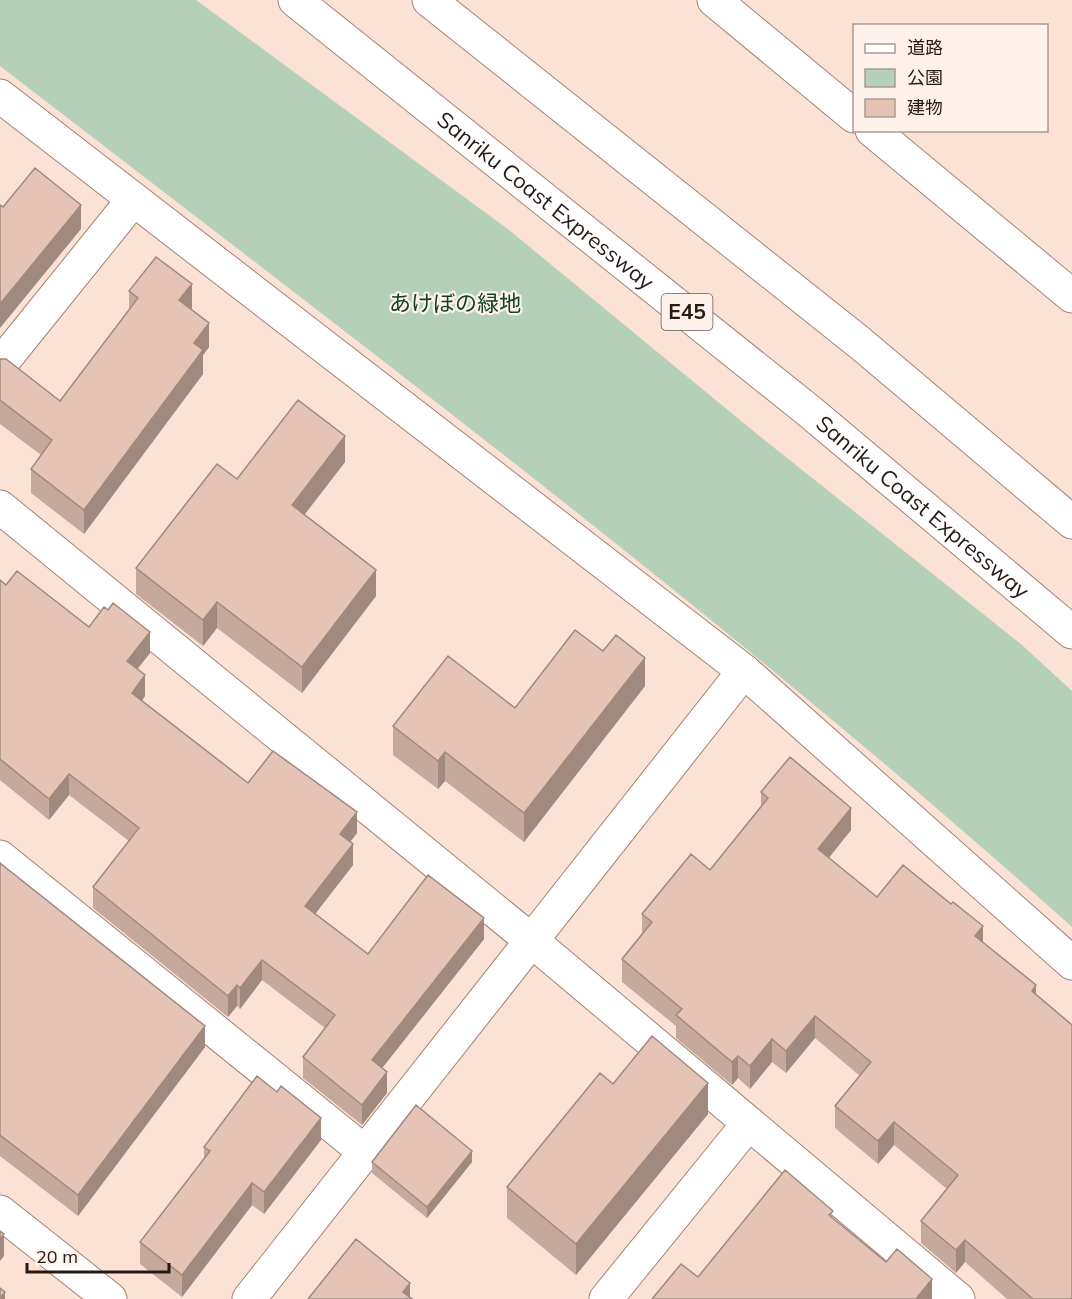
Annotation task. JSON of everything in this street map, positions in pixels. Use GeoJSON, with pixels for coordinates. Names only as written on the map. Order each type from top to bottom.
{"type":"FeatureCollection","features":[{"type":"Feature","properties":{"kind":"main road","name":"Sanriku Coast Expressway"},"geometry":{"type":"LineString","coordinates":[[295,0],[809,411],[1072,632]]}},
{"type":"Feature","properties":{"kind":"main road"},"geometry":{"type":"LineString","coordinates":[[429,0],[860,343],[1072,522]]}},
{"type":"Feature","properties":{"kind":"main road"},"geometry":{"type":"LineString","coordinates":[[714,0],[853,114]]}},
{"type":"Feature","properties":{"kind":"main road"},"geometry":{"type":"LineString","coordinates":[[0,96],[744,671],[1072,963]]}},
{"type":"Feature","properties":{"kind":"main road"},"geometry":{"type":"LineString","coordinates":[[874,132],[1072,297]]}},
{"type":"Feature","properties":{"kind":"main road"},"geometry":{"type":"LineString","coordinates":[[0,366],[133,200]]}},
{"type":"Feature","properties":{"kind":"main road"},"geometry":{"type":"LineString","coordinates":[[0,507],[532,941],[958,1299]]}},
{"type":"Feature","properties":{"kind":"main road"},"geometry":{"type":"LineString","coordinates":[[249,1299],[744,671]]}},
{"type":"Feature","properties":{"kind":"main road"},"geometry":{"type":"LineString","coordinates":[[0,857],[365,1152]]}},
{"type":"Feature","properties":{"kind":"main road"},"geometry":{"type":"LineString","coordinates":[[606,1299],[749,1124]]}},
{"type":"Feature","properties":{"kind":"main road"},"geometry":{"type":"LineString","coordinates":[[0,1212],[110,1299]]}},
{"type":"Feature","properties":{"kind":"green space","name":"あけぼの緑地"},"geometry":{"type":"Polygon","coordinates":[[[0,0],[196,0],[509,230],[757,434],[1022,645],[1072,691],[1072,927],[812,703],[679,594],[409,381],[0,66],[0,0]]]}},
{"type":"Feature","properties":{"kind":"building"},"geometry":{"type":"Polygon","coordinates":[[[35,168],[81,205],[0,304],[0,205],[3,207],[35,168]]]}},
{"type":"Feature","properties":{"kind":"building"},"geometry":{"type":"Polygon","coordinates":[[[156,257],[192,284],[179,300],[209,323],[194,343],[203,350],[84,510],[31,469],[52,440],[0,400],[0,359],[6,359],[60,401],[138,298],[129,291],[156,257]]]}},
{"type":"Feature","properties":{"kind":"building"},"geometry":{"type":"Polygon","coordinates":[[[298,400],[345,436],[292,505],[376,570],[302,667],[217,602],[203,620],[136,568],[217,464],[237,479],[298,400]]]}},
{"type":"Feature","properties":{"kind":"building"},"geometry":{"type":"Polygon","coordinates":[[[17,571],[89,627],[104,607],[108,610],[113,603],[150,632],[127,661],[145,675],[132,693],[248,783],[273,751],[357,812],[340,834],[353,844],[305,906],[368,954],[428,875],[484,918],[372,1060],[387,1072],[362,1105],[303,1057],[335,1015],[262,960],[240,988],[237,985],[228,996],[93,887],[139,828],[69,774],[49,799],[0,759],[0,580],[6,585],[17,571]]]}},
{"type":"Feature","properties":{"kind":"building"},"geometry":{"type":"Polygon","coordinates":[[[575,630],[603,651],[616,635],[645,658],[524,813],[445,752],[438,761],[393,726],[448,656],[515,708],[575,630]]]}},
{"type":"Feature","properties":{"kind":"building"},"geometry":{"type":"Polygon","coordinates":[[[790,757],[851,808],[818,849],[877,897],[903,865],[951,904],[953,902],[983,926],[975,936],[1036,985],[1032,991],[1072,1025],[1072,1299],[1033,1299],[965,1240],[956,1250],[921,1221],[958,1175],[894,1122],[878,1141],[835,1106],[871,1062],[815,1016],[786,1051],[772,1039],[750,1066],[738,1056],[732,1062],[676,1015],[682,1009],[622,959],[652,922],[642,914],[691,854],[710,870],[768,798],[761,792],[790,757]]]}},
{"type":"Feature","properties":{"kind":"building"},"geometry":{"type":"Polygon","coordinates":[[[0,863],[205,1026],[78,1195],[0,1135],[0,863]]]}},
{"type":"Feature","properties":{"kind":"building"},"geometry":{"type":"Polygon","coordinates":[[[652,1036],[708,1083],[576,1244],[507,1187],[600,1073],[613,1084],[652,1036]]]}},
{"type":"Feature","properties":{"kind":"building"},"geometry":{"type":"Polygon","coordinates":[[[257,1076],[277,1092],[281,1086],[321,1118],[264,1192],[252,1183],[182,1275],[140,1242],[210,1151],[204,1147],[257,1076]]]}},
{"type":"Feature","properties":{"kind":"building"},"geometry":{"type":"Polygon","coordinates":[[[416,1105],[472,1151],[427,1207],[372,1162],[416,1105]]]}},
{"type":"Feature","properties":{"kind":"building"},"geometry":{"type":"Polygon","coordinates":[[[785,1170],[833,1211],[829,1215],[886,1262],[897,1249],[932,1279],[916,1299],[652,1299],[681,1264],[698,1277],[785,1170]]]}},
{"type":"Feature","properties":{"kind":"building"},"geometry":{"type":"Polygon","coordinates":[[[356,1239],[410,1283],[403,1292],[412,1299],[308,1299],[356,1239]]]}},
{"type":"Feature","properties":{"kind":"building"},"geometry":{"type":"Polygon","coordinates":[[[0,1288],[5,1292],[0,1298],[0,1288]]]}}]}
